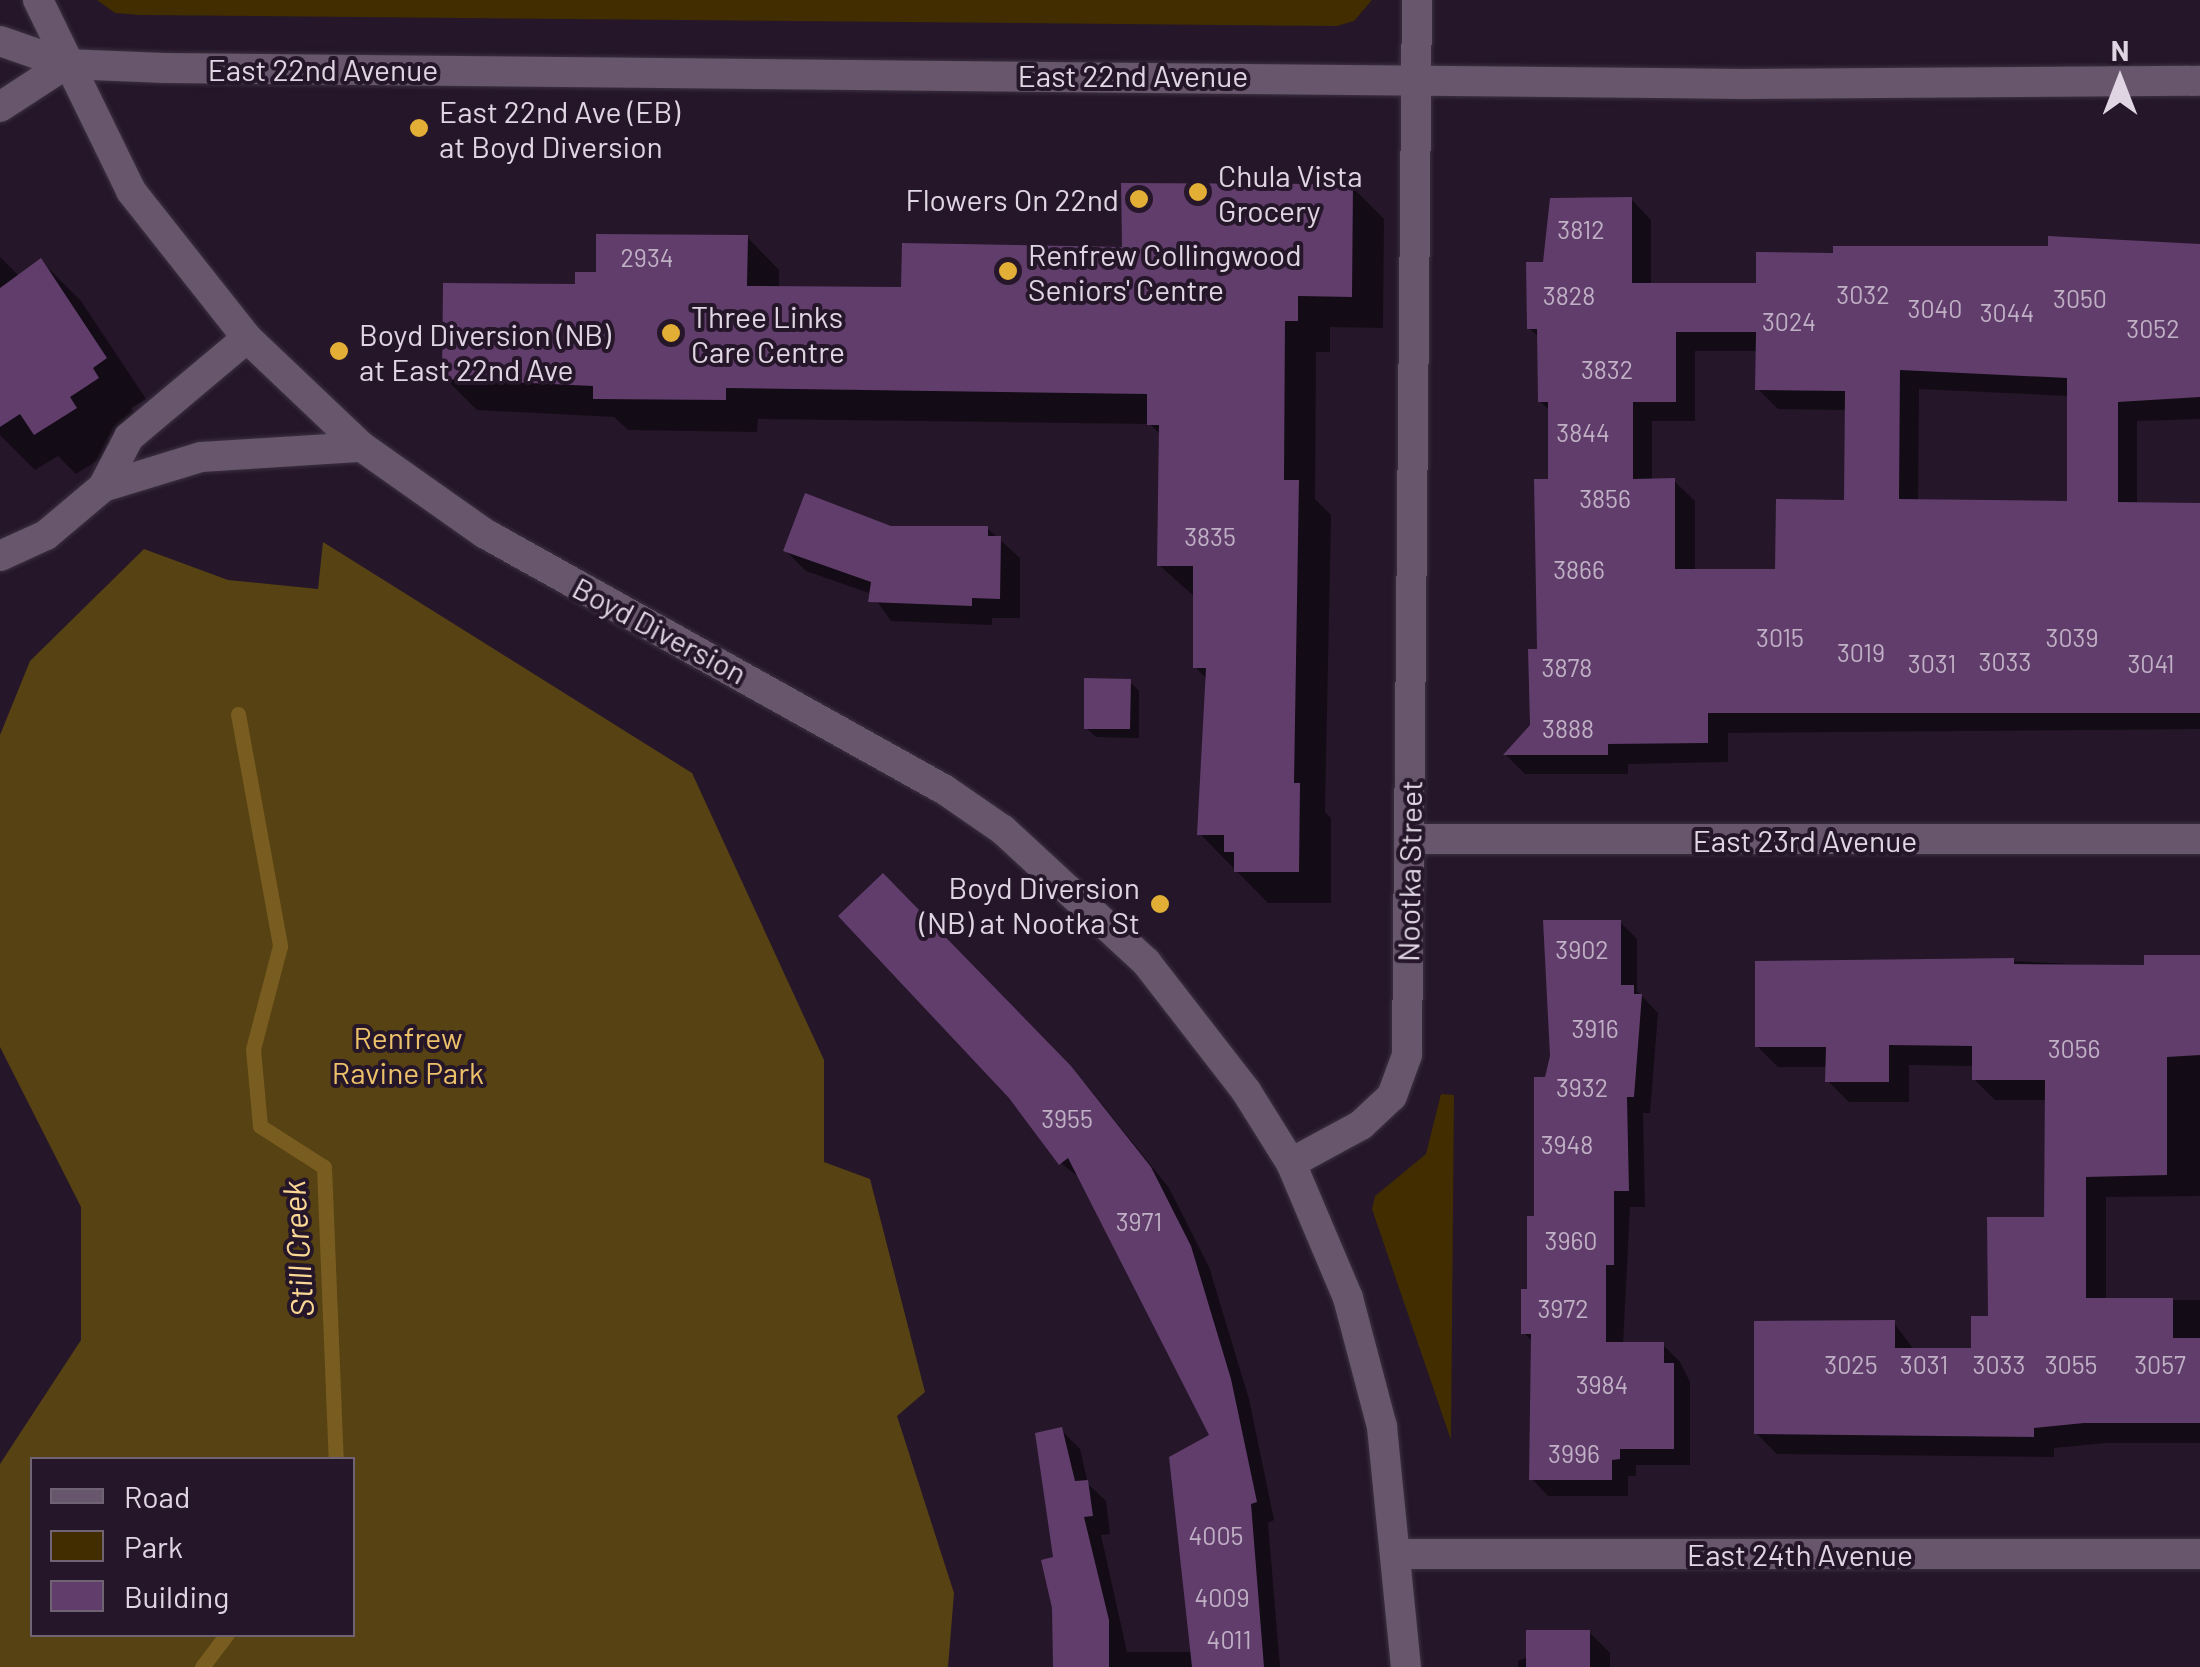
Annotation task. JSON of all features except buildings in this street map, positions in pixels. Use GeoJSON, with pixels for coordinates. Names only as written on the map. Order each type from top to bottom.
{"type":"FeatureCollection","features":[{"type":"Feature","properties":{"kind":"street","name":"Boyd Diversion"},"geometry":{"type":"LineString","coordinates":[[38,0],[131,190],[247,338],[362,447],[484,533],[870,744],[1003,830],[1146,962],[1246,1091],[1290,1163]]}},
{"type":"Feature","properties":{"kind":"street","name":"Nootka Street"},"geometry":{"type":"LineString","coordinates":[[1290,1163],[1361,1125],[1392,1096],[1407,1055],[1418,0]]}},
{"type":"Feature","properties":{"kind":"street","name":"East 22nd Avenue"},"geometry":{"type":"LineString","coordinates":[[0,41],[66,64],[1416,79],[2200,81]]}},
{"type":"Feature","properties":{"kind":"street"},"geometry":{"type":"LineString","coordinates":[[0,107],[66,64]]}},
{"type":"Feature","properties":{"kind":"street"},"geometry":{"type":"LineString","coordinates":[[0,556],[46,535],[103,487],[129,438],[247,338]]}},
{"type":"Feature","properties":{"kind":"street"},"geometry":{"type":"LineString","coordinates":[[103,487],[202,457],[362,447]]}},
{"type":"Feature","properties":{"kind":"street","name":"East 23rd Avenue"},"geometry":{"type":"LineString","coordinates":[[1410,839],[2200,839]]}},
{"type":"Feature","properties":{"kind":"street"},"geometry":{"type":"LineString","coordinates":[[1290,1163],[1348,1298],[1382,1427],[1400,1554],[1406,1667]]}},
{"type":"Feature","properties":{"kind":"street","name":"East 24th Avenue"},"geometry":{"type":"LineString","coordinates":[[1400,1554],[2200,1554]]}},
{"type":"Feature","properties":{"kind":"green space"},"geometry":{"type":"Polygon","coordinates":[[[97,0],[1372,0],[1354,21],[1337,26],[140,15],[115,13],[97,0]]]}},
{"type":"Feature","properties":{"kind":"green space","name":"Renfrew Ravine Park"},"geometry":{"type":"Polygon","coordinates":[[[323,542],[692,773],[824,1060],[824,1162],[870,1179],[925,1392],[897,1416],[954,1593],[948,1667],[0,1667],[0,1464],[81,1340],[81,1207],[0,1047],[0,735],[30,661],[144,549],[228,580],[318,589],[323,542]]]}},
{"type":"Feature","properties":{"kind":"green space"},"geometry":{"type":"Polygon","coordinates":[[[1441,1094],[1454,1095],[1451,1440],[1372,1209],[1375,1196],[1426,1154],[1441,1094]]]}},
{"type":"Feature","properties":{"kind":"waterway","name":"Still Creek"},"geometry":{"type":"LineString","coordinates":[[238,714],[280,946],[253,1049],[260,1126],[324,1167],[336,1457]]}},
{"type":"Feature","properties":{"kind":"waterway","name":"Still Creek"},"geometry":{"type":"LineString","coordinates":[[202,1667],[225,1637]]}},
{"type":"Feature","properties":{"kind":"place","name":"East 22nd Ave (EB) at Boyd Diversion"},"geometry":{"type":"Point","coordinates":[419,128]}},
{"type":"Feature","properties":{"kind":"place","name":"Chula Vista Grocery"},"geometry":{"type":"Point","coordinates":[1198,192]}},
{"type":"Feature","properties":{"kind":"place","name":"Flowers On 22nd"},"geometry":{"type":"Point","coordinates":[1139,199]}},
{"type":"Feature","properties":{"kind":"place","name":"Renfrew Collingwood Seniors' Centre"},"geometry":{"type":"Point","coordinates":[1008,271]}},
{"type":"Feature","properties":{"kind":"place","name":"Three Links Care Centre"},"geometry":{"type":"Point","coordinates":[671,333]}},
{"type":"Feature","properties":{"kind":"place","name":"Boyd Diversion (NB) at East 22nd Ave"},"geometry":{"type":"Point","coordinates":[339,351]}},
{"type":"Feature","properties":{"kind":"place","name":"Boyd Diversion (NB) at Nootka St"},"geometry":{"type":"Point","coordinates":[1160,904]}}]}
